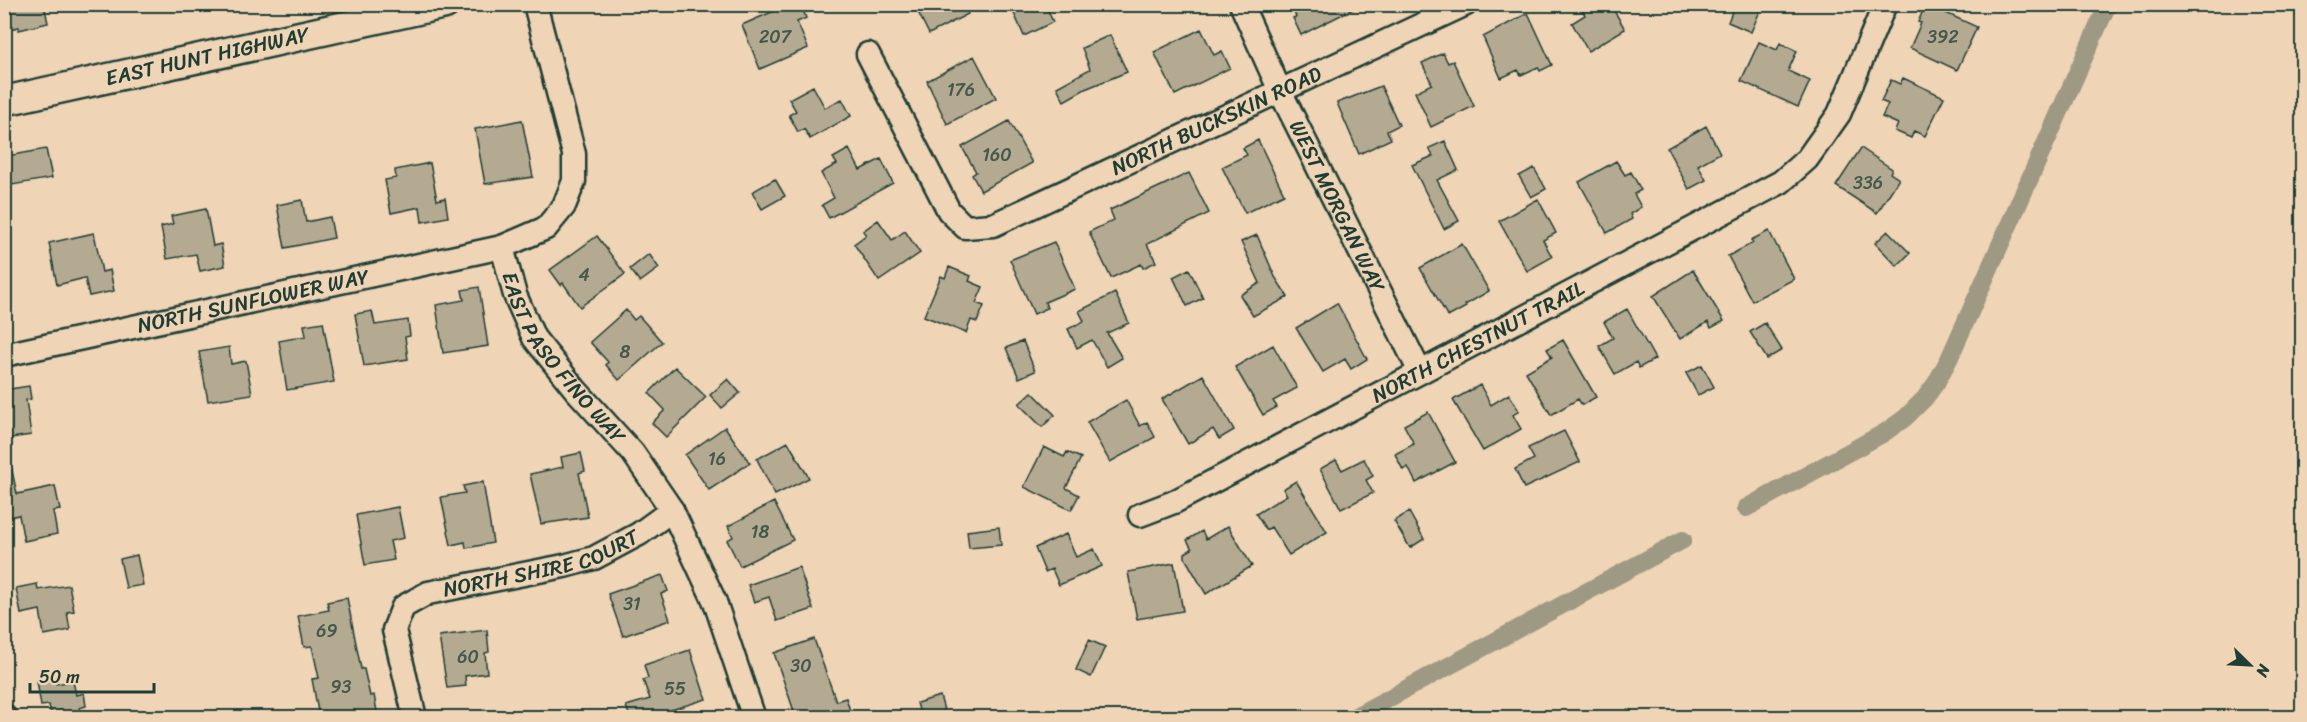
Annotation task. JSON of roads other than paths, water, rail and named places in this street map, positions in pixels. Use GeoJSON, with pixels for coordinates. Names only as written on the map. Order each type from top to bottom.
{"type":"FeatureCollection","features":[{"type":"Feature","properties":{"kind":"main road","name":"EAST HUNT HIGHWAY"},"geometry":{"type":"LineString","coordinates":[[4,101],[445,4]]}},
{"type":"Feature","properties":{"kind":"street","name":"EAST PASO FINO WAY"},"geometry":{"type":"LineString","coordinates":[[535,4],[574,154],[574,181],[564,206],[546,228],[502,247],[515,295],[534,338],[575,389],[633,453],[672,510],[715,602],[754,717]]}},
{"type":"Feature","properties":{"kind":"street","name":"WEST MORGAN WAY"},"geometry":{"type":"LineString","coordinates":[[1241,4],[1280,90],[1420,372]]}},
{"type":"Feature","properties":{"kind":"street","name":"NORTH BUCKSKIN ROAD"},"geometry":{"type":"LineString","coordinates":[[868,54],[949,211],[964,227],[993,225],[1466,4]]}},
{"type":"Feature","properties":{"kind":"street","name":"NORTH CHESTNUT TRAIL"},"geometry":{"type":"LineString","coordinates":[[1140,515],[1174,502],[1781,182],[1807,159],[1839,114],[1885,4]]}},
{"type":"Feature","properties":{"kind":"street","name":"NORTH SUNFLOWER WAY"},"geometry":{"type":"LineString","coordinates":[[4,355],[502,247]]}},
{"type":"Feature","properties":{"kind":"street","name":"NORTH SHIRE COURT"},"geometry":{"type":"LineString","coordinates":[[415,717],[394,630],[403,607],[428,593],[594,558],[639,534],[672,510]]}},
{"type":"Feature","properties":{"kind":"waterway"},"geometry":{"type":"LineString","coordinates":[[1746,508],[1884,433],[1905,418],[1936,383],[1949,359],[2108,4]]}},
{"type":"Feature","properties":{"kind":"waterway"},"geometry":{"type":"LineString","coordinates":[[1352,718],[1683,540]]}}]}
